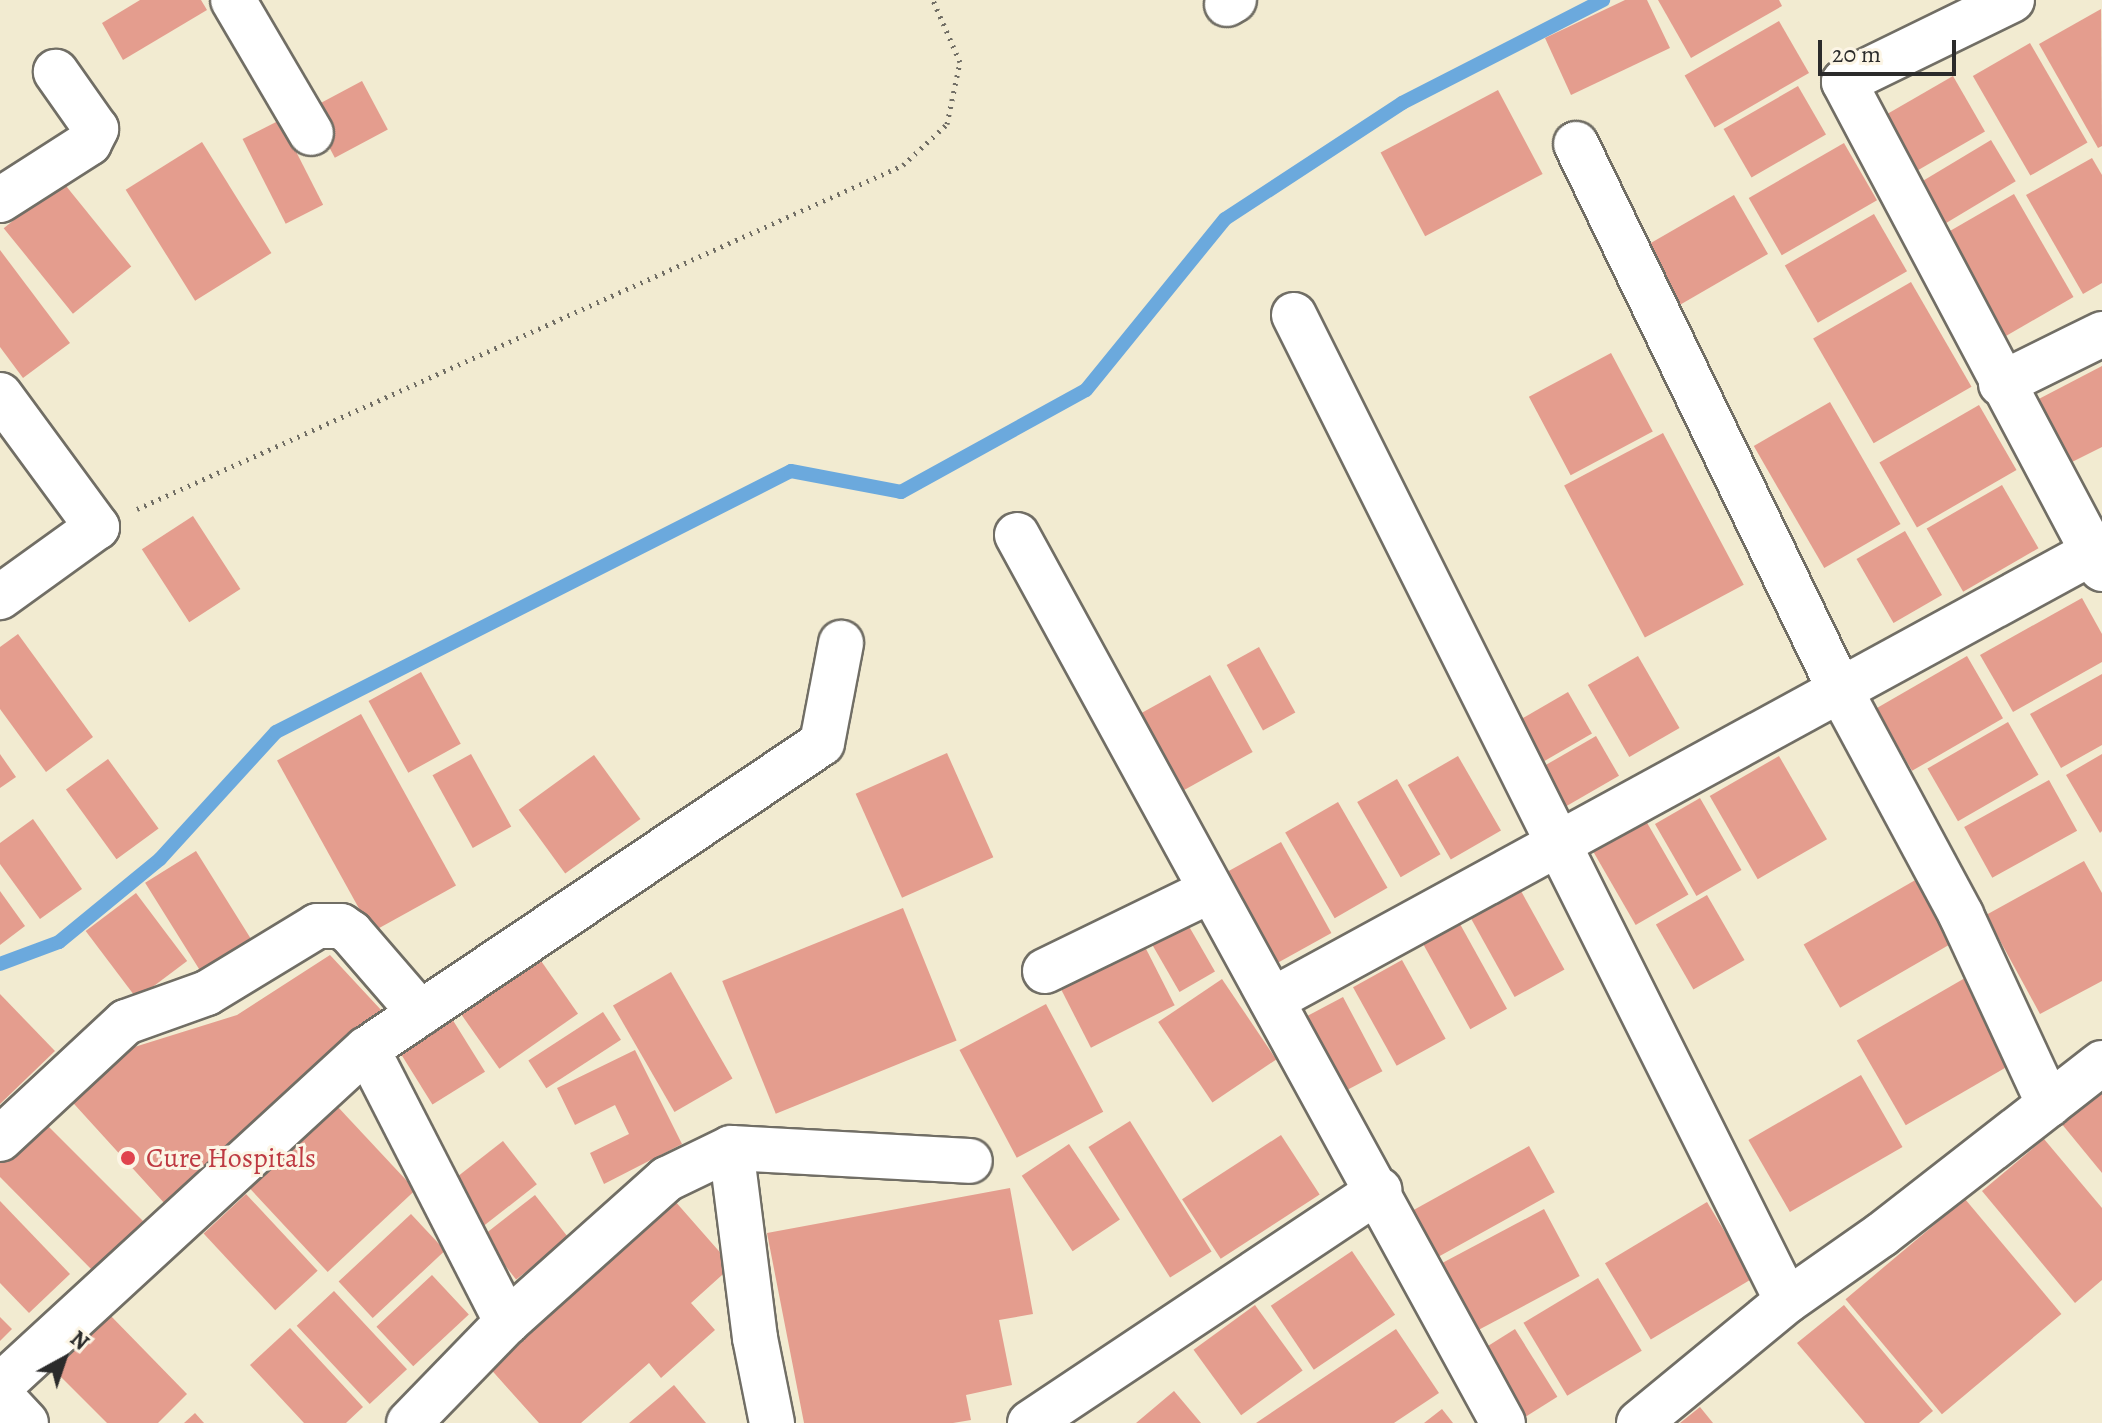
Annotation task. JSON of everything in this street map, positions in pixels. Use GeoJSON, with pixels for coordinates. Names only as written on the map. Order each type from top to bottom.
{"type":"FeatureCollection","features":[{"type":"Feature","properties":{"kind":"street"},"geometry":{"type":"LineString","coordinates":[[233,0],[311,133]]}},
{"type":"Feature","properties":{"kind":"street"},"geometry":{"type":"LineString","coordinates":[[1272,1000],[1839,688],[2098,560],[2001,384],[1844,82],[2012,0]]}},
{"type":"Feature","properties":{"kind":"street"},"geometry":{"type":"LineString","coordinates":[[0,200],[89,143],[96,129],[56,72]]}},
{"type":"Feature","properties":{"kind":"street"},"geometry":{"type":"LineString","coordinates":[[1576,144],[1839,688],[1961,915],[2049,1105]]}},
{"type":"Feature","properties":{"kind":"street"},"geometry":{"type":"LineString","coordinates":[[1294,315],[1555,845],[1787,1301]]}},
{"type":"Feature","properties":{"kind":"street"},"geometry":{"type":"LineString","coordinates":[[2001,384],[2102,334]]}},
{"type":"Feature","properties":{"kind":"street"},"geometry":{"type":"LineString","coordinates":[[0,395],[97,527],[0,597]]}},
{"type":"Feature","properties":{"kind":"street"},"geometry":{"type":"LineString","coordinates":[[1017,535],[1210,891],[1379,1190],[1503,1423]]}},
{"type":"Feature","properties":{"kind":"street"},"geometry":{"type":"LineString","coordinates":[[0,1386],[367,1049],[822,743],[841,643]]}},
{"type":"Feature","properties":{"kind":"street"},"geometry":{"type":"LineString","coordinates":[[1045,971],[1210,891]]}},
{"type":"Feature","properties":{"kind":"street"},"geometry":{"type":"LineString","coordinates":[[0,1139],[126,1022],[207,993],[317,926],[341,926],[351,933],[420,1013]]}},
{"type":"Feature","properties":{"kind":"street"},"geometry":{"type":"LineString","coordinates":[[367,1049],[507,1322]]}},
{"type":"Feature","properties":{"kind":"street"},"geometry":{"type":"LineString","coordinates":[[1639,1423],[1787,1301],[2102,1063]]}},
{"type":"Feature","properties":{"kind":"street"},"geometry":{"type":"LineString","coordinates":[[731,1148],[755,1338],[772,1423]]}},
{"type":"Feature","properties":{"kind":"street"},"geometry":{"type":"LineString","coordinates":[[417,1420],[507,1322],[667,1179],[731,1148],[970,1161]]}},
{"type":"Feature","properties":{"kind":"street"},"geometry":{"type":"LineString","coordinates":[[1030,1423],[1379,1190]]}},
{"type":"Feature","properties":{"kind":"street"},"geometry":{"type":"LineString","coordinates":[[0,1395],[26,1423]]}},
{"type":"Feature","properties":{"kind":"path"},"geometry":{"type":"LineString","coordinates":[[97,527],[903,165],[947,124],[960,62],[933,0]]}},
{"type":"Feature","properties":{"kind":"building"},"geometry":{"type":"Polygon","coordinates":[[[140,0],[201,0],[207,10],[123,60],[102,23],[140,0]]]}},
{"type":"Feature","properties":{"kind":"building"},"geometry":{"type":"Polygon","coordinates":[[[1625,0],[1647,0],[1670,48],[1571,95],[1545,38],[1625,0]]]}},
{"type":"Feature","properties":{"kind":"building"},"geometry":{"type":"Polygon","coordinates":[[[1658,0],[1779,0],[1782,6],[1691,58],[1658,0]]]}},
{"type":"Feature","properties":{"kind":"building"},"geometry":{"type":"Polygon","coordinates":[[[2101,9],[2102,146],[2098,148],[2039,44],[2101,9]]]}},
{"type":"Feature","properties":{"kind":"building"},"geometry":{"type":"Polygon","coordinates":[[[1779,21],[1809,73],[1715,127],[1685,76],[1779,21]]]}},
{"type":"Feature","properties":{"kind":"building"},"geometry":{"type":"Polygon","coordinates":[[[2030,43],[2088,143],[2030,176],[1973,76],[2030,43]]]}},
{"type":"Feature","properties":{"kind":"building"},"geometry":{"type":"Polygon","coordinates":[[[1953,76],[1985,131],[1905,177],[1873,122],[1953,76]]]}},
{"type":"Feature","properties":{"kind":"building"},"geometry":{"type":"Polygon","coordinates":[[[362,81],[388,130],[335,158],[309,109],[362,81]]]}},
{"type":"Feature","properties":{"kind":"building"},"geometry":{"type":"Polygon","coordinates":[[[1798,86],[1826,134],[1752,177],[1724,129],[1798,86]]]}},
{"type":"Feature","properties":{"kind":"building"},"geometry":{"type":"Polygon","coordinates":[[[1498,90],[1543,174],[1425,236],[1381,152],[1498,90]]]}},
{"type":"Feature","properties":{"kind":"building"},"geometry":{"type":"Polygon","coordinates":[[[280,120],[323,205],[286,224],[243,139],[280,120]]]}},
{"type":"Feature","properties":{"kind":"building"},"geometry":{"type":"Polygon","coordinates":[[[1991,140],[2016,181],[1942,225],[1917,184],[1991,140]]]}},
{"type":"Feature","properties":{"kind":"building"},"geometry":{"type":"Polygon","coordinates":[[[202,142],[271,253],[195,301],[126,190],[202,142]]]}},
{"type":"Feature","properties":{"kind":"building"},"geometry":{"type":"Polygon","coordinates":[[[1844,143],[1877,200],[1782,255],[1749,198],[1844,143]]]}},
{"type":"Feature","properties":{"kind":"building"},"geometry":{"type":"Polygon","coordinates":[[[2092,158],[2102,175],[2102,283],[2083,294],[2026,195],[2092,158]]]}},
{"type":"Feature","properties":{"kind":"building"},"geometry":{"type":"Polygon","coordinates":[[[62,181],[131,266],[73,314],[4,228],[62,181]]]}},
{"type":"Feature","properties":{"kind":"building"},"geometry":{"type":"Polygon","coordinates":[[[2014,194],[2074,297],[2005,337],[1946,234],[2014,194]]]}},
{"type":"Feature","properties":{"kind":"building"},"geometry":{"type":"Polygon","coordinates":[[[1734,195],[1768,254],[1676,307],[1642,248],[1734,195]]]}},
{"type":"Feature","properties":{"kind":"building"},"geometry":{"type":"Polygon","coordinates":[[[1874,214],[1907,271],[1818,323],[1785,266],[1874,214]]]}},
{"type":"Feature","properties":{"kind":"building"},"geometry":{"type":"Polygon","coordinates":[[[0,250],[70,343],[23,378],[0,347],[0,250]]]}},
{"type":"Feature","properties":{"kind":"building"},"geometry":{"type":"Polygon","coordinates":[[[1911,282],[1972,387],[1874,443],[1813,338],[1911,282]]]}},
{"type":"Feature","properties":{"kind":"building"},"geometry":{"type":"Polygon","coordinates":[[[1611,353],[1653,432],[1571,475],[1529,397],[1611,353]]]}},
{"type":"Feature","properties":{"kind":"building"},"geometry":{"type":"Polygon","coordinates":[[[2102,366],[2102,447],[2066,465],[2033,402],[2102,366]]]}},
{"type":"Feature","properties":{"kind":"building"},"geometry":{"type":"Polygon","coordinates":[[[1830,402],[1900,524],[1824,568],[1754,446],[1830,402]]]}},
{"type":"Feature","properties":{"kind":"building"},"geometry":{"type":"Polygon","coordinates":[[[1979,405],[2016,470],[1917,527],[1879,462],[1979,405]]]}},
{"type":"Feature","properties":{"kind":"building"},"geometry":{"type":"Polygon","coordinates":[[[1663,433],[1744,585],[1645,637],[1564,486],[1663,433]]]}},
{"type":"Feature","properties":{"kind":"building"},"geometry":{"type":"Polygon","coordinates":[[[2002,485],[2038,548],[1963,592],[1927,528],[2002,485]]]}},
{"type":"Feature","properties":{"kind":"building"},"geometry":{"type":"Polygon","coordinates":[[[193,516],[240,589],[189,622],[142,549],[193,516]]]}},
{"type":"Feature","properties":{"kind":"building"},"geometry":{"type":"Polygon","coordinates":[[[1905,531],[1942,595],[1894,623],[1857,559],[1905,531]]]}},
{"type":"Feature","properties":{"kind":"building"},"geometry":{"type":"Polygon","coordinates":[[[2082,598],[2102,634],[2102,662],[2013,712],[1980,655],[2082,598]]]}},
{"type":"Feature","properties":{"kind":"building"},"geometry":{"type":"Polygon","coordinates":[[[18,634],[93,737],[46,772],[0,709],[0,647],[18,634]]]}},
{"type":"Feature","properties":{"kind":"building"},"geometry":{"type":"Polygon","coordinates":[[[1259,647],[1295,713],[1263,731],[1227,665],[1259,647]]]}},
{"type":"Feature","properties":{"kind":"building"},"geometry":{"type":"Polygon","coordinates":[[[1638,656],[1680,728],[1629,757],[1588,685],[1638,656]]]}},
{"type":"Feature","properties":{"kind":"building"},"geometry":{"type":"Polygon","coordinates":[[[1967,656],[2003,718],[1912,771],[1876,708],[1967,656]]]}},
{"type":"Feature","properties":{"kind":"building"},"geometry":{"type":"Polygon","coordinates":[[[421,672],[461,744],[408,773],[369,701],[421,672]]]}},
{"type":"Feature","properties":{"kind":"building"},"geometry":{"type":"Polygon","coordinates":[[[2102,674],[2102,745],[2061,768],[2030,714],[2102,674]]]}},
{"type":"Feature","properties":{"kind":"building"},"geometry":{"type":"Polygon","coordinates":[[[1210,675],[1253,752],[1178,793],[1136,716],[1210,675]]]}},
{"type":"Feature","properties":{"kind":"building"},"geometry":{"type":"Polygon","coordinates":[[[1568,692],[1592,734],[1533,768],[1509,726],[1568,692]]]}},
{"type":"Feature","properties":{"kind":"building"},"geometry":{"type":"Polygon","coordinates":[[[361,714],[456,885],[372,932],[277,761],[361,714]]]}},
{"type":"Feature","properties":{"kind":"building"},"geometry":{"type":"Polygon","coordinates":[[[2008,722],[2038,775],[1958,821],[1927,769],[2008,722]]]}},
{"type":"Feature","properties":{"kind":"building"},"geometry":{"type":"Polygon","coordinates":[[[1596,736],[1619,776],[1551,815],[1528,775],[1596,736]]]}},
{"type":"Feature","properties":{"kind":"building"},"geometry":{"type":"Polygon","coordinates":[[[947,753],[993,857],[902,898],[856,794],[947,753]]]}},
{"type":"Feature","properties":{"kind":"building"},"geometry":{"type":"Polygon","coordinates":[[[0,754],[16,777],[0,788],[0,754]]]}},
{"type":"Feature","properties":{"kind":"building"},"geometry":{"type":"Polygon","coordinates":[[[471,754],[511,827],[473,848],[433,775],[471,754]]]}},
{"type":"Feature","properties":{"kind":"building"},"geometry":{"type":"Polygon","coordinates":[[[2102,754],[2102,831],[2100,833],[2066,775],[2102,754]]]}},
{"type":"Feature","properties":{"kind":"building"},"geometry":{"type":"Polygon","coordinates":[[[594,755],[640,819],[565,874],[519,810],[594,755]]]}},
{"type":"Feature","properties":{"kind":"building"},"geometry":{"type":"Polygon","coordinates":[[[1458,756],[1501,830],[1451,859],[1408,785],[1458,756]]]}},
{"type":"Feature","properties":{"kind":"building"},"geometry":{"type":"Polygon","coordinates":[[[1779,756],[1827,839],[1758,879],[1710,796],[1779,756]]]}},
{"type":"Feature","properties":{"kind":"building"},"geometry":{"type":"Polygon","coordinates":[[[108,759],[159,829],[116,859],[66,790],[108,759]]]}},
{"type":"Feature","properties":{"kind":"building"},"geometry":{"type":"Polygon","coordinates":[[[1397,779],[1440,854],[1401,877],[1357,802],[1397,779]]]}},
{"type":"Feature","properties":{"kind":"building"},"geometry":{"type":"Polygon","coordinates":[[[2049,780],[2077,831],[1992,878],[1964,827],[2049,780]]]}},
{"type":"Feature","properties":{"kind":"building"},"geometry":{"type":"Polygon","coordinates":[[[1700,798],[1742,870],[1696,896],[1655,824],[1700,798]]]}},
{"type":"Feature","properties":{"kind":"building"},"geometry":{"type":"Polygon","coordinates":[[[1338,802],[1388,888],[1335,918],[1285,832],[1338,802]]]}},
{"type":"Feature","properties":{"kind":"building"},"geometry":{"type":"Polygon","coordinates":[[[33,819],[82,889],[40,919],[0,864],[0,843],[33,819]]]}},
{"type":"Feature","properties":{"kind":"building"},"geometry":{"type":"Polygon","coordinates":[[[1646,821],[1688,895],[1636,925],[1593,851],[1646,821]]]}},
{"type":"Feature","properties":{"kind":"building"},"geometry":{"type":"Polygon","coordinates":[[[1281,842],[1331,933],[1272,966],[1222,875],[1281,842]]]}},
{"type":"Feature","properties":{"kind":"building"},"geometry":{"type":"Polygon","coordinates":[[[196,851],[252,940],[201,972],[145,883],[196,851]]]}},
{"type":"Feature","properties":{"kind":"building"},"geometry":{"type":"Polygon","coordinates":[[[2084,861],[2102,893],[2102,981],[2040,1014],[1986,915],[2084,861]]]}},
{"type":"Feature","properties":{"kind":"building"},"geometry":{"type":"Polygon","coordinates":[[[1924,875],[1960,938],[1840,1008],[1804,944],[1924,875]]]}},
{"type":"Feature","properties":{"kind":"building"},"geometry":{"type":"Polygon","coordinates":[[[1516,882],[1564,969],[1515,997],[1466,910],[1516,882]]]}},
{"type":"Feature","properties":{"kind":"building"},"geometry":{"type":"Polygon","coordinates":[[[0,891],[25,926],[0,945],[0,891]]]}},
{"type":"Feature","properties":{"kind":"building"},"geometry":{"type":"Polygon","coordinates":[[[136,893],[187,961],[137,999],[86,931],[136,893]]]}},
{"type":"Feature","properties":{"kind":"building"},"geometry":{"type":"Polygon","coordinates":[[[1707,895],[1744,960],[1693,989],[1656,924],[1707,895]]]}},
{"type":"Feature","properties":{"kind":"building"},"geometry":{"type":"Polygon","coordinates":[[[903,908],[957,1041],[776,1114],[722,981],[903,908]]]}},
{"type":"Feature","properties":{"kind":"building"},"geometry":{"type":"Polygon","coordinates":[[[1183,916],[1215,971],[1179,992],[1147,937],[1183,916]]]}},
{"type":"Feature","properties":{"kind":"building"},"geometry":{"type":"Polygon","coordinates":[[[1460,924],[1507,1009],[1470,1029],[1423,944],[1460,924]]]}},
{"type":"Feature","properties":{"kind":"building"},"geometry":{"type":"Polygon","coordinates":[[[1142,941],[1175,1005],[1091,1048],[1058,984],[1142,941]]]}},
{"type":"Feature","properties":{"kind":"building"},"geometry":{"type":"Polygon","coordinates":[[[330,955],[382,1011],[166,1205],[65,1094],[112,1054],[237,1015],[330,955]]]}},
{"type":"Feature","properties":{"kind":"building"},"geometry":{"type":"Polygon","coordinates":[[[539,958],[578,1014],[499,1069],[460,1013],[539,958]]]}},
{"type":"Feature","properties":{"kind":"building"},"geometry":{"type":"Polygon","coordinates":[[[1402,960],[1446,1039],[1397,1066],[1353,987],[1402,960]]]}},
{"type":"Feature","properties":{"kind":"building"},"geometry":{"type":"Polygon","coordinates":[[[671,972],[732,1079],[674,1112],[613,1005],[671,972]]]}},
{"type":"Feature","properties":{"kind":"building"},"geometry":{"type":"Polygon","coordinates":[[[1965,978],[2014,1063],[1906,1125],[1857,1040],[1965,978]]]}},
{"type":"Feature","properties":{"kind":"building"},"geometry":{"type":"Polygon","coordinates":[[[1222,979],[1276,1059],[1212,1102],[1158,1022],[1222,979]]]}},
{"type":"Feature","properties":{"kind":"building"},"geometry":{"type":"Polygon","coordinates":[[[0,994],[55,1051],[0,1104],[0,994]]]}},
{"type":"Feature","properties":{"kind":"building"},"geometry":{"type":"Polygon","coordinates":[[[1343,997],[1382,1071],[1341,1093],[1302,1019],[1343,997]]]}},
{"type":"Feature","properties":{"kind":"building"},"geometry":{"type":"Polygon","coordinates":[[[1046,1004],[1103,1112],[1017,1158],[959,1050],[1046,1004]]]}},
{"type":"Feature","properties":{"kind":"building"},"geometry":{"type":"Polygon","coordinates":[[[603,1012],[621,1040],[546,1088],[528,1060],[603,1012]]]}},
{"type":"Feature","properties":{"kind":"building"},"geometry":{"type":"Polygon","coordinates":[[[449,1014],[485,1072],[432,1105],[396,1047],[449,1014]]]}},
{"type":"Feature","properties":{"kind":"building"},"geometry":{"type":"Polygon","coordinates":[[[635,1050],[682,1144],[604,1184],[590,1153],[629,1134],[615,1105],[575,1125],[557,1088],[635,1050]]]}},
{"type":"Feature","properties":{"kind":"building"},"geometry":{"type":"Polygon","coordinates":[[[1861,1075],[1902,1147],[1790,1212],[1748,1140],[1861,1075]]]}},
{"type":"Feature","properties":{"kind":"building"},"geometry":{"type":"Polygon","coordinates":[[[2102,1089],[2102,1173],[2061,1123],[2102,1089]]]}},
{"type":"Feature","properties":{"kind":"building"},"geometry":{"type":"Polygon","coordinates":[[[337,1106],[415,1190],[328,1272],[249,1188],[337,1106]]]}},
{"type":"Feature","properties":{"kind":"building"},"geometry":{"type":"Polygon","coordinates":[[[41,1119],[145,1223],[94,1272],[0,1177],[0,1159],[41,1119]]]}},
{"type":"Feature","properties":{"kind":"building"},"geometry":{"type":"Polygon","coordinates":[[[1130,1121],[1212,1252],[1170,1278],[1088,1147],[1130,1121]]]}},
{"type":"Feature","properties":{"kind":"building"},"geometry":{"type":"Polygon","coordinates":[[[1281,1135],[1320,1195],[1221,1259],[1182,1199],[1281,1135]]]}},
{"type":"Feature","properties":{"kind":"building"},"geometry":{"type":"Polygon","coordinates":[[[2044,1139],[2102,1208],[2102,1280],[2075,1303],[1982,1191],[2044,1139]]]}},
{"type":"Feature","properties":{"kind":"building"},"geometry":{"type":"Polygon","coordinates":[[[503,1141],[537,1184],[479,1229],[445,1186],[503,1141]]]}},
{"type":"Feature","properties":{"kind":"building"},"geometry":{"type":"Polygon","coordinates":[[[1069,1144],[1120,1219],[1073,1251],[1022,1176],[1069,1144]]]}},
{"type":"Feature","properties":{"kind":"building"},"geometry":{"type":"Polygon","coordinates":[[[1529,1146],[1555,1192],[1437,1258],[1411,1211],[1529,1146]]]}},
{"type":"Feature","properties":{"kind":"building"},"geometry":{"type":"Polygon","coordinates":[[[1010,1188],[1033,1314],[999,1320],[1012,1385],[966,1395],[971,1420],[953,1423],[804,1423],[767,1233],[1010,1188]]]}},
{"type":"Feature","properties":{"kind":"building"},"geometry":{"type":"Polygon","coordinates":[[[246,1194],[318,1271],[275,1310],[204,1234],[246,1194]]]}},
{"type":"Feature","properties":{"kind":"building"},"geometry":{"type":"Polygon","coordinates":[[[535,1195],[569,1238],[516,1280],[482,1236],[535,1195]]]}},
{"type":"Feature","properties":{"kind":"building"},"geometry":{"type":"Polygon","coordinates":[[[1965,1199],[2061,1314],[1942,1414],[1845,1299],[1965,1199]]]}},
{"type":"Feature","properties":{"kind":"building"},"geometry":{"type":"Polygon","coordinates":[[[674,1200],[732,1266],[691,1303],[715,1330],[661,1378],[649,1363],[581,1423],[539,1423],[487,1365],[674,1200]]]}},
{"type":"Feature","properties":{"kind":"building"},"geometry":{"type":"Polygon","coordinates":[[[0,1201],[70,1274],[29,1313],[0,1283],[0,1201]]]}},
{"type":"Feature","properties":{"kind":"building"},"geometry":{"type":"Polygon","coordinates":[[[1707,1202],[1753,1278],[1651,1340],[1605,1263],[1707,1202]]]}},
{"type":"Feature","properties":{"kind":"building"},"geometry":{"type":"Polygon","coordinates":[[[1544,1209],[1580,1276],[1475,1332],[1439,1265],[1544,1209]]]}},
{"type":"Feature","properties":{"kind":"building"},"geometry":{"type":"Polygon","coordinates":[[[411,1214],[445,1251],[373,1318],[339,1282],[411,1214]]]}},
{"type":"Feature","properties":{"kind":"building"},"geometry":{"type":"Polygon","coordinates":[[[1352,1251],[1395,1315],[1314,1370],[1271,1306],[1352,1251]]]}},
{"type":"Feature","properties":{"kind":"building"},"geometry":{"type":"Polygon","coordinates":[[[432,1275],[469,1314],[413,1366],[376,1327],[432,1275]]]}},
{"type":"Feature","properties":{"kind":"building"},"geometry":{"type":"Polygon","coordinates":[[[1598,1278],[1642,1351],[1567,1396],[1523,1323],[1598,1278]]]}},
{"type":"Feature","properties":{"kind":"building"},"geometry":{"type":"Polygon","coordinates":[[[334,1291],[407,1369],[370,1404],[297,1326],[334,1291]]]}},
{"type":"Feature","properties":{"kind":"building"},"geometry":{"type":"Polygon","coordinates":[[[1255,1305],[1303,1371],[1241,1415],[1194,1350],[1255,1305]]]}},
{"type":"Feature","properties":{"kind":"building"},"geometry":{"type":"Polygon","coordinates":[[[1844,1305],[1933,1411],[1919,1423],[1865,1423],[1797,1343],[1844,1305]]]}},
{"type":"Feature","properties":{"kind":"building"},"geometry":{"type":"Polygon","coordinates":[[[108,1313],[187,1394],[158,1423],[107,1423],[52,1368],[108,1313]]]}},
{"type":"Feature","properties":{"kind":"building"},"geometry":{"type":"Polygon","coordinates":[[[0,1317],[12,1329],[0,1341],[0,1317]]]}},
{"type":"Feature","properties":{"kind":"building"},"geometry":{"type":"Polygon","coordinates":[[[290,1328],[363,1407],[346,1423],[304,1423],[250,1365],[290,1328]]]}},
{"type":"Feature","properties":{"kind":"building"},"geometry":{"type":"Polygon","coordinates":[[[1396,1329],[1439,1393],[1394,1423],[1256,1423],[1396,1329]]]}},
{"type":"Feature","properties":{"kind":"building"},"geometry":{"type":"Polygon","coordinates":[[[1515,1329],[1557,1397],[1518,1421],[1476,1353],[1515,1329]]]}},
{"type":"Feature","properties":{"kind":"building"},"geometry":{"type":"Polygon","coordinates":[[[674,1385],[706,1423],[629,1423],[674,1385]]]}},
{"type":"Feature","properties":{"kind":"building"},"geometry":{"type":"Polygon","coordinates":[[[1174,1391],[1201,1423],[1136,1423],[1174,1391]]]}},
{"type":"Feature","properties":{"kind":"building"},"geometry":{"type":"Polygon","coordinates":[[[1700,1407],[1713,1423],[1680,1423],[1700,1407]]]}},
{"type":"Feature","properties":{"kind":"building"},"geometry":{"type":"Polygon","coordinates":[[[1442,1409],[1453,1423],[1424,1423],[1442,1409]]]}},
{"type":"Feature","properties":{"kind":"building"},"geometry":{"type":"Polygon","coordinates":[[[195,1413],[204,1423],[184,1423],[195,1413]]]}},
{"type":"Feature","properties":{"kind":"waterway"},"geometry":{"type":"LineString","coordinates":[[0,964],[59,942],[160,859],[276,732],[791,471],[901,492],[1086,390],[1225,219],[1402,103],[1603,0]]}},
{"type":"Feature","properties":{"kind":"place","name":"Cure Hospitals"},"geometry":{"type":"Point","coordinates":[128,1158]}}]}
